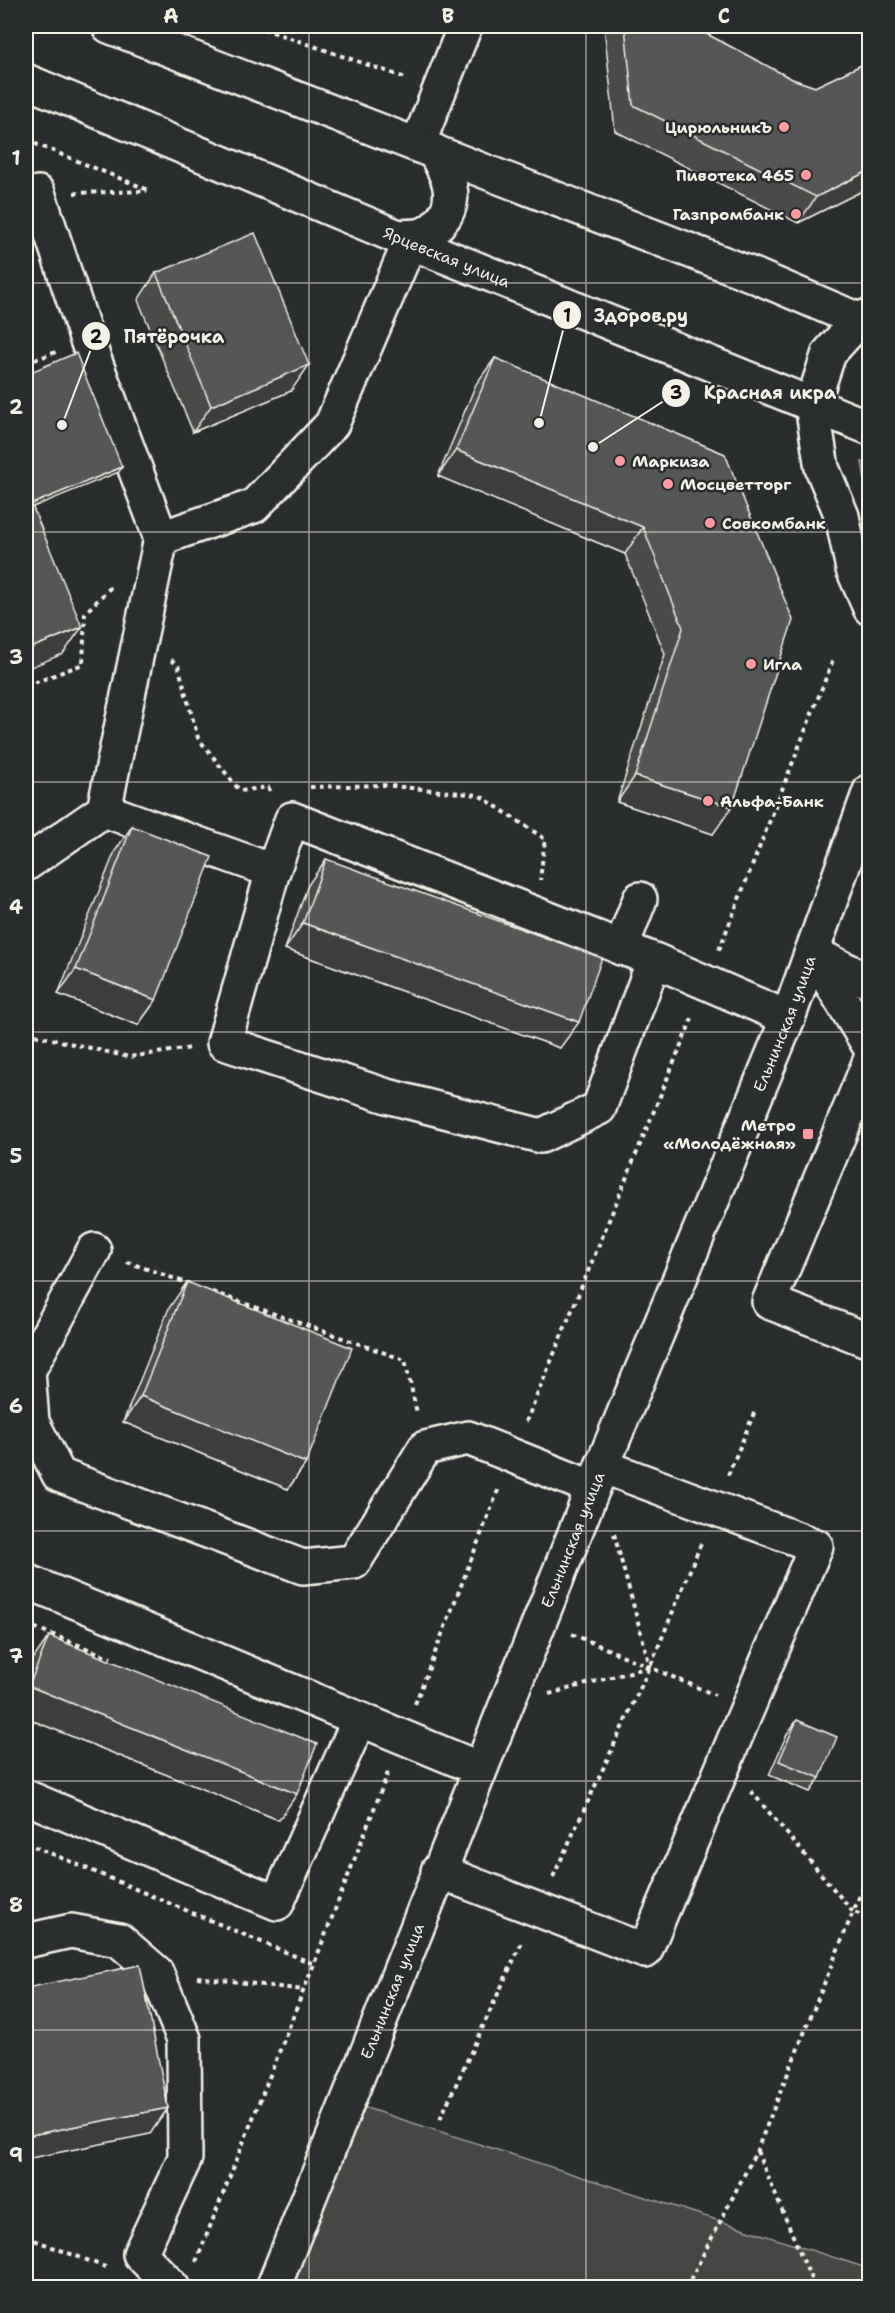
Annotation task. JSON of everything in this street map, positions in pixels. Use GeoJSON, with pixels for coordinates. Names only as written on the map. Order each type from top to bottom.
{"type":"FeatureCollection","features":[{"type":"Feature","properties":{"kind":"street"},"geometry":{"type":"LineString","coordinates":[[112,26],[866,320],[829,353],[812,405],[822,468],[842,516],[853,569],[870,608]]}},
{"type":"Feature","properties":{"kind":"street"},"geometry":{"type":"LineString","coordinates":[[426,148],[441,91],[465,26]]}},
{"type":"Feature","properties":{"kind":"street","name":"Ярцевская улица"},"geometry":{"type":"LineString","coordinates":[[27,82],[405,240],[720,365],[870,428]]}},
{"type":"Feature","properties":{"kind":"street"},"geometry":{"type":"LineString","coordinates":[[161,538],[254,506],[332,424],[405,240],[423,235],[438,225],[448,211],[452,193],[448,176],[426,148]]}},
{"type":"Feature","properties":{"kind":"street"},"geometry":{"type":"LineString","coordinates":[[26,864],[104,810],[161,538],[87,340],[38,194]]}},
{"type":"Feature","properties":{"kind":"street"},"geometry":{"type":"LineString","coordinates":[[842,516],[870,551]]}},
{"type":"Feature","properties":{"kind":"street","name":"Ельнинская улица"},"geometry":{"type":"LineString","coordinates":[[273,2288],[438,1871],[788,1018],[870,791]]}},
{"type":"Feature","properties":{"kind":"street"},"geometry":{"type":"LineString","coordinates":[[104,810],[273,870]]}},
{"type":"Feature","properties":{"kind":"street"},"geometry":{"type":"LineString","coordinates":[[654,960],[598,1108],[541,1136],[387,1096],[224,1043],[273,870],[292,819],[654,960],[788,1018]]}},
{"type":"Feature","properties":{"kind":"street"},"geometry":{"type":"LineString","coordinates":[[621,948],[640,899]]}},
{"type":"Feature","properties":{"kind":"street"},"geometry":{"type":"LineString","coordinates":[[813,953],[870,982]]}},
{"type":"Feature","properties":{"kind":"street"},"geometry":{"type":"LineString","coordinates":[[813,953],[870,1047]]}},
{"type":"Feature","properties":{"kind":"street"},"geometry":{"type":"LineString","coordinates":[[870,1061],[769,1302],[870,1341]]}},
{"type":"Feature","properties":{"kind":"street"},"geometry":{"type":"LineString","coordinates":[[94,1250],[27,1370],[32,1422],[59,1475],[303,1567],[354,1562],[425,1448],[468,1438],[512,1456],[715,1508],[816,1546],[645,1951],[438,1871]]}},
{"type":"Feature","properties":{"kind":"street"},"geometry":{"type":"LineString","coordinates":[[26,1581],[480,1769]]}},
{"type":"Feature","properties":{"kind":"street"},"geometry":{"type":"LineString","coordinates":[[26,1797],[277,1903],[359,1720]]}},
{"type":"Feature","properties":{"kind":"street"},"geometry":{"type":"LineString","coordinates":[[26,1941],[71,1931],[119,1940],[156,1972],[184,2039],[185,2157],[140,2254],[184,2276]]}},
{"type":"Feature","properties":{"kind":"path"},"geometry":{"type":"LineString","coordinates":[[255,26],[441,91]]}},
{"type":"Feature","properties":{"kind":"path"},"geometry":{"type":"LineString","coordinates":[[26,140],[151,191],[38,194]]}},
{"type":"Feature","properties":{"kind":"path"},"geometry":{"type":"LineString","coordinates":[[26,363],[54,353]]}},
{"type":"Feature","properties":{"kind":"path"},"geometry":{"type":"LineString","coordinates":[[26,686],[83,664],[85,613],[119,580]]}},
{"type":"Feature","properties":{"kind":"path"},"geometry":{"type":"LineString","coordinates":[[140,639],[178,665],[198,738],[240,791],[279,787]]}},
{"type":"Feature","properties":{"kind":"path"},"geometry":{"type":"LineString","coordinates":[[402,1738],[512,1456],[706,983],[833,660]]}},
{"type":"Feature","properties":{"kind":"path"},"geometry":{"type":"LineString","coordinates":[[302,787],[383,785],[479,795],[545,839],[536,914]]}},
{"type":"Feature","properties":{"kind":"path"},"geometry":{"type":"LineString","coordinates":[[268,788],[292,819]]}},
{"type":"Feature","properties":{"kind":"path"},"geometry":{"type":"LineString","coordinates":[[26,1033],[129,1057],[224,1043]]}},
{"type":"Feature","properties":{"kind":"path"},"geometry":{"type":"LineString","coordinates":[[94,1250],[194,1285]]}},
{"type":"Feature","properties":{"kind":"path"},"geometry":{"type":"LineString","coordinates":[[205,1289],[405,1360],[425,1448]]}},
{"type":"Feature","properties":{"kind":"path"},"geometry":{"type":"LineString","coordinates":[[440,2119],[650,1667],[755,1411]]}},
{"type":"Feature","properties":{"kind":"path"},"geometry":{"type":"LineString","coordinates":[[612,1524],[650,1667]]}},
{"type":"Feature","properties":{"kind":"path"},"geometry":{"type":"LineString","coordinates":[[540,1696],[650,1667],[724,1699]]}},
{"type":"Feature","properties":{"kind":"path"},"geometry":{"type":"LineString","coordinates":[[725,1761],[852,1912],[870,1917]]}},
{"type":"Feature","properties":{"kind":"path"},"geometry":{"type":"LineString","coordinates":[[686,2288],[757,2150],[870,1871]]}},
{"type":"Feature","properties":{"kind":"path"},"geometry":{"type":"LineString","coordinates":[[184,2276],[314,1965]]}},
{"type":"Feature","properties":{"kind":"path"},"geometry":{"type":"LineString","coordinates":[[156,1972],[304,1990]]}},
{"type":"Feature","properties":{"kind":"path"},"geometry":{"type":"LineString","coordinates":[[757,2150],[815,2288]]}},
{"type":"Feature","properties":{"kind":"path"},"geometry":{"type":"LineString","coordinates":[[26,2237],[114,2271]]}},
{"type":"Feature","properties":{"kind":"shaded area"},"geometry":{"type":"Polygon","coordinates":[[[862,462],[869,466],[869,506],[862,462]]]}},
{"type":"Feature","properties":{"kind":"shaded area"},"geometry":{"type":"Polygon","coordinates":[[[360,2106],[870,2269],[869,2288],[286,2288],[360,2106]]]}},
{"type":"Feature","properties":{"kind":"building"},"geometry":{"type":"Polygon","coordinates":[[[625,26],[697,26],[697,29],[792,79],[815,87],[870,61],[870,170],[816,197],[633,105],[625,26]]]}},
{"type":"Feature","properties":{"kind":"building"},"geometry":{"type":"Polygon","coordinates":[[[255,233],[309,365],[211,406],[156,273],[255,233]]]}},
{"type":"Feature","properties":{"kind":"building"},"geometry":{"type":"Polygon","coordinates":[[[76,353],[122,467],[32,504],[26,491],[26,374],[76,353]]]}},
{"type":"Feature","properties":{"kind":"building"},"geometry":{"type":"Polygon","coordinates":[[[495,358],[725,454],[793,620],[732,807],[635,776],[683,628],[643,527],[456,450],[495,358]]]}},
{"type":"Feature","properties":{"kind":"building"},"geometry":{"type":"Polygon","coordinates":[[[26,491],[82,627],[26,650],[26,491]]]}},
{"type":"Feature","properties":{"kind":"building"},"geometry":{"type":"Polygon","coordinates":[[[132,826],[212,857],[156,1000],[76,969],[132,826]]]}},
{"type":"Feature","properties":{"kind":"building"},"geometry":{"type":"Polygon","coordinates":[[[326,859],[602,958],[579,1022],[303,923],[326,859]]]}},
{"type":"Feature","properties":{"kind":"building"},"geometry":{"type":"Polygon","coordinates":[[[187,1282],[352,1348],[306,1463],[141,1396],[187,1282]]]}},
{"type":"Feature","properties":{"kind":"building"},"geometry":{"type":"Polygon","coordinates":[[[49,1636],[317,1744],[297,1794],[29,1686],[49,1636]]]}},
{"type":"Feature","properties":{"kind":"building"},"geometry":{"type":"Polygon","coordinates":[[[797,1720],[837,1737],[820,1778],[779,1761],[797,1720]]]}},
{"type":"Feature","properties":{"kind":"building"},"geometry":{"type":"Polygon","coordinates":[[[140,1965],[168,2108],[26,2136],[26,1988],[140,1965]]]}},
{"type":"Feature","properties":{"kind":"place","name":"ЦирюльникЪ"},"geometry":{"type":"Point","coordinates":[784,127]}},
{"type":"Feature","properties":{"kind":"place","name":"Пивотека 465"},"geometry":{"type":"Point","coordinates":[806,175]}},
{"type":"Feature","properties":{"kind":"place","name":"Газпромбанк"},"geometry":{"type":"Point","coordinates":[796,214]}},
{"type":"Feature","properties":{"kind":"place","name":"Здоров.ру"},"geometry":{"type":"Point","coordinates":[539,423]}},
{"type":"Feature","properties":{"kind":"place","name":"Пятёрочка"},"geometry":{"type":"Point","coordinates":[62,425]}},
{"type":"Feature","properties":{"kind":"place","name":"Красная икра"},"geometry":{"type":"Point","coordinates":[593,447]}},
{"type":"Feature","properties":{"kind":"place","name":"Маркиза"},"geometry":{"type":"Point","coordinates":[620,461]}},
{"type":"Feature","properties":{"kind":"place","name":"Мосцветторг"},"geometry":{"type":"Point","coordinates":[668,484]}},
{"type":"Feature","properties":{"kind":"place","name":"Совкомбанк"},"geometry":{"type":"Point","coordinates":[710,523]}},
{"type":"Feature","properties":{"kind":"place","name":"Игла"},"geometry":{"type":"Point","coordinates":[751,664]}},
{"type":"Feature","properties":{"kind":"place","name":"Альфа-Банк"},"geometry":{"type":"Point","coordinates":[708,801]}},
{"type":"Feature","properties":{"kind":"place","name":"Метро «Молодёжная»"},"geometry":{"type":"Point","coordinates":[808,1134]}}]}
